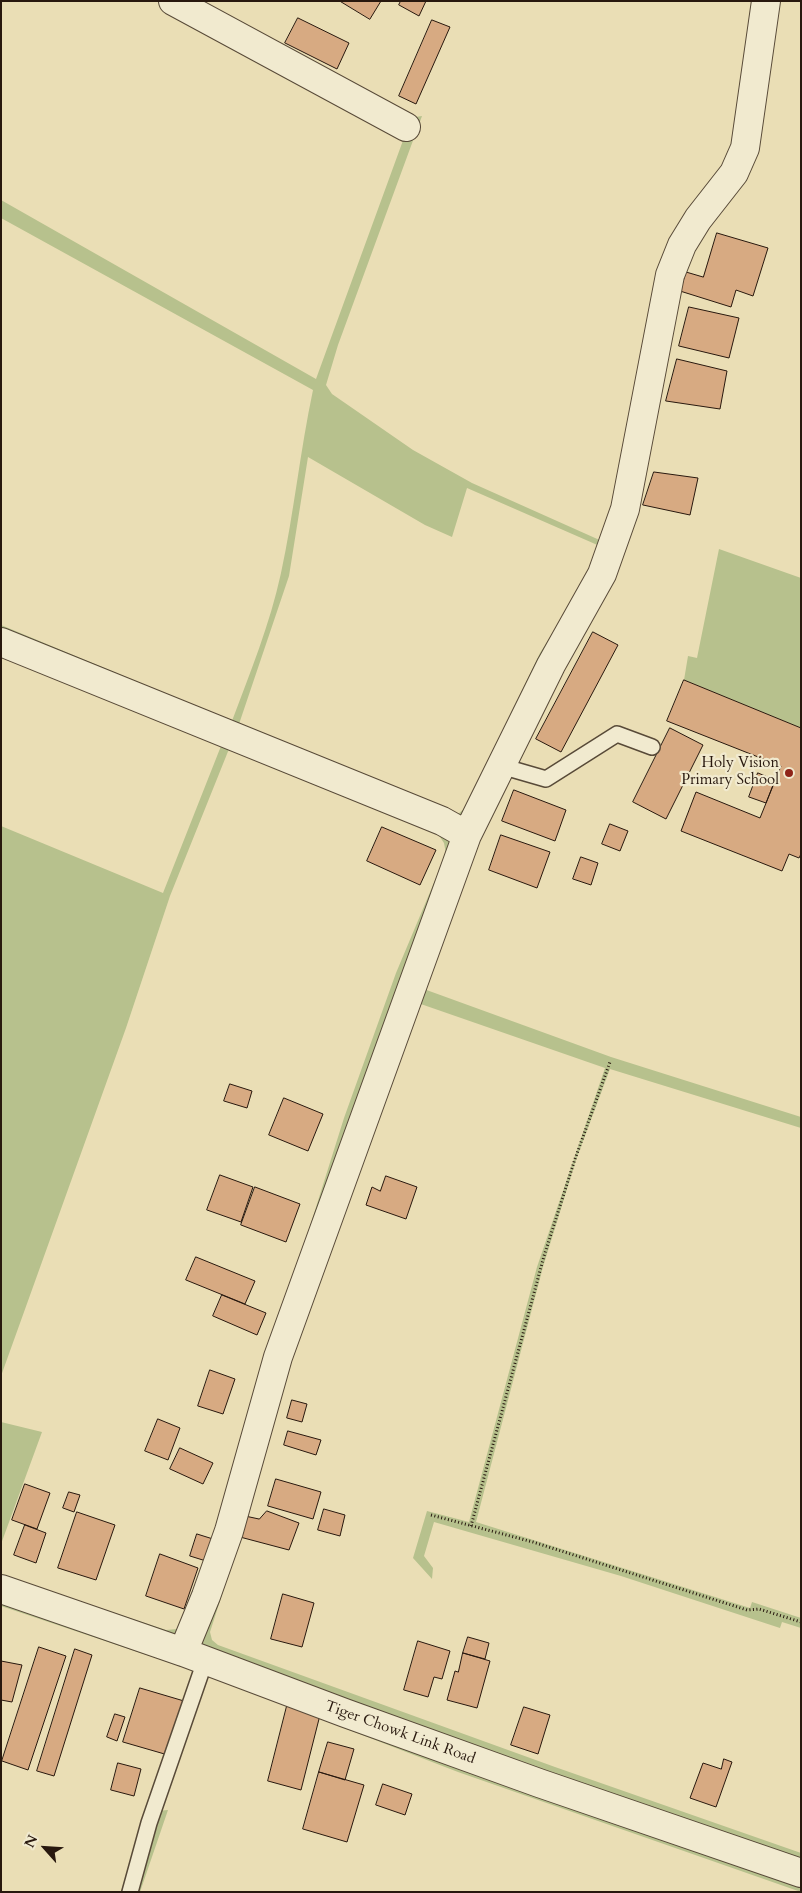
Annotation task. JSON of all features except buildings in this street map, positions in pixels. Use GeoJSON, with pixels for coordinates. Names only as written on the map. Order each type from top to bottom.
{"type":"FeatureCollection","features":[{"type":"Feature","properties":{"kind":"street"},"geometry":{"type":"LineString","coordinates":[[173,1],[406,127]]}},
{"type":"Feature","properties":{"kind":"street"},"geometry":{"type":"LineString","coordinates":[[194,1656],[206,1596],[229,1531],[278,1357],[467,835],[551,665],[602,574],[625,509],[670,275],[682,244],[698,219],[731,179],[744,148],[766,1]]}},
{"type":"Feature","properties":{"kind":"street"},"geometry":{"type":"LineString","coordinates":[[1,642],[442,821],[467,835]]}},
{"type":"Feature","properties":{"kind":"street","name":"Tiger Chowk Link Road"},"geometry":{"type":"LineString","coordinates":[[1,1588],[194,1656],[521,1776],[801,1873]]}},
{"type":"Feature","properties":{"kind":"lane"},"geometry":{"type":"LineString","coordinates":[[501,766],[546,779],[616,734],[652,747]]}},
{"type":"Feature","properties":{"kind":"lane"},"geometry":{"type":"LineString","coordinates":[[130,1892],[194,1656]]}},
{"type":"Feature","properties":{"kind":"path"},"geometry":{"type":"LineString","coordinates":[[471,1526],[544,1256],[575,1159],[610,1062]]}},
{"type":"Feature","properties":{"kind":"path"},"geometry":{"type":"LineString","coordinates":[[430,1515],[533,1542],[747,1610],[759,1610],[801,1622]]}},
{"type":"Feature","properties":{"kind":"green space"},"geometry":{"type":"Polygon","coordinates":[[[422,116],[338,345],[326,385],[332,394],[413,450],[472,483],[604,542],[610,542],[461,820],[1,635],[1,625],[232,721],[259,648],[276,592],[286,550],[313,390],[1,218],[1,200],[316,379],[405,135],[409,118],[422,116]],[[308,457],[289,576],[239,724],[457,815],[466,807],[540,653],[585,582],[602,547],[467,488],[452,537],[425,525],[308,457]]]}},
{"type":"Feature","properties":{"kind":"green space"},"geometry":{"type":"Polygon","coordinates":[[[719,549],[801,578],[801,728],[684,680],[688,656],[697,658],[719,549]]]}},
{"type":"Feature","properties":{"kind":"green space"},"geometry":{"type":"Polygon","coordinates":[[[1,648],[225,738],[440,830],[447,838],[451,847],[452,854],[401,981],[316,1224],[207,1579],[191,1618],[183,1630],[175,1634],[159,1633],[1,1580],[1,1575],[166,1630],[177,1629],[186,1620],[210,1559],[272,1347],[344,1118],[396,973],[446,854],[444,843],[438,834],[229,749],[170,896],[126,1028],[1,1376],[1,826],[163,893],[221,746],[1,656],[1,648]]]}},
{"type":"Feature","properties":{"kind":"green space"},"geometry":{"type":"Polygon","coordinates":[[[421,988],[611,1057],[801,1117],[801,1128],[610,1069],[576,1160],[543,1267],[476,1522],[750,1608],[752,1602],[801,1618],[801,1628],[782,1622],[780,1628],[621,1576],[434,1522],[424,1556],[433,1568],[432,1579],[413,1558],[427,1511],[469,1522],[537,1267],[605,1068],[415,1002],[421,988]]]}},
{"type":"Feature","properties":{"kind":"green space"},"geometry":{"type":"Polygon","coordinates":[[[1,1422],[42,1432],[1,1544],[1,1422]]]}},
{"type":"Feature","properties":{"kind":"green space"},"geometry":{"type":"Polygon","coordinates":[[[239,1542],[210,1632],[212,1640],[218,1645],[555,1767],[801,1853],[801,1860],[498,1757],[209,1650],[202,1644],[200,1637],[239,1542]]]}},
{"type":"Feature","properties":{"kind":"green space"},"geometry":{"type":"Polygon","coordinates":[[[1,1601],[801,1886],[801,1892],[458,1772],[212,1677],[1,1606],[1,1601]]]}},
{"type":"Feature","properties":{"kind":"green space"},"geometry":{"type":"Polygon","coordinates":[[[168,1810],[140,1892],[121,1892],[144,1812],[168,1810]]]}},
{"type":"Feature","properties":{"kind":"place","name":"Holy Vision Primary School"},"geometry":{"type":"Point","coordinates":[789,773]}}]}
